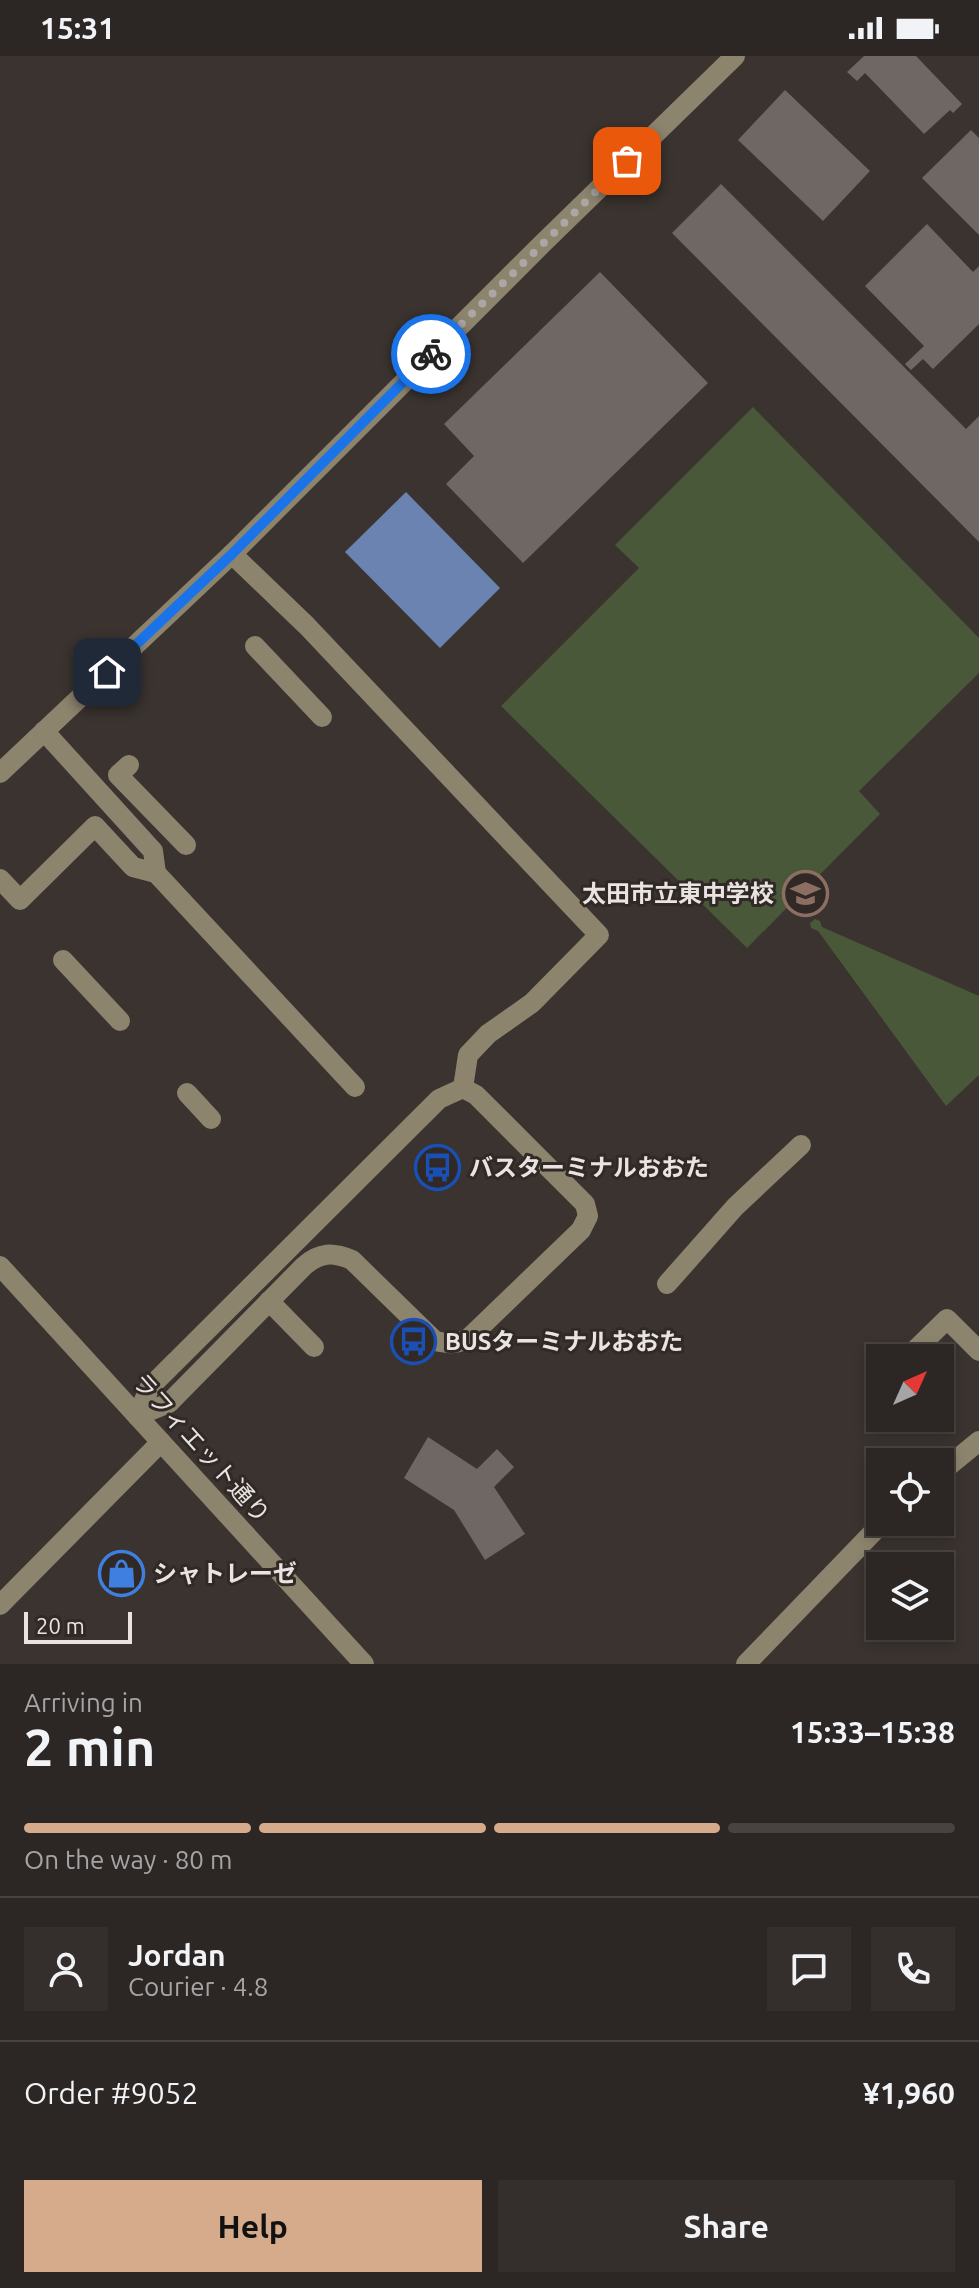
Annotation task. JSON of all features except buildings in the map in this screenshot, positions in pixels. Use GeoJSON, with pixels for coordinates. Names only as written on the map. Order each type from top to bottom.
{"type":"FeatureCollection","features":[{"type":"Feature","properties":{"kind":"street"},"geometry":{"type":"LineString","coordinates":[[0,773],[232,554],[735,56]]}},
{"type":"Feature","properties":{"kind":"street"},"geometry":{"type":"LineString","coordinates":[[232,554],[314,634],[599,935],[532,1003],[488,1034],[468,1055],[463,1088]]}},
{"type":"Feature","properties":{"kind":"street"},"geometry":{"type":"LineString","coordinates":[[255,646],[322,717]]}},
{"type":"Feature","properties":{"kind":"street"},"geometry":{"type":"LineString","coordinates":[[44,731],[153,851],[156,873]]}},
{"type":"Feature","properties":{"kind":"street"},"geometry":{"type":"LineString","coordinates":[[129,765],[118,775],[186,845]]}},
{"type":"Feature","properties":{"kind":"street"},"geometry":{"type":"LineString","coordinates":[[0,879],[20,900],[95,826],[133,867],[156,873],[355,1087]]}},
{"type":"Feature","properties":{"kind":"street"},"geometry":{"type":"LineString","coordinates":[[63,960],[120,1021]]}},
{"type":"Feature","properties":{"kind":"street"},"geometry":{"type":"LineString","coordinates":[[137,1416],[169,1403],[312,1259],[324,1254],[337,1254],[352,1260],[435,1341],[448,1344],[462,1342],[581,1230],[588,1216],[585,1204],[476,1095],[463,1088]]}},
{"type":"Feature","properties":{"kind":"street"},"geometry":{"type":"LineString","coordinates":[[137,1416],[150,1387],[159,1377],[439,1099],[463,1088]]}},
{"type":"Feature","properties":{"kind":"street"},"geometry":{"type":"LineString","coordinates":[[187,1093],[211,1119]]}},
{"type":"Feature","properties":{"kind":"street"},"geometry":{"type":"LineString","coordinates":[[667,1284],[735,1207],[801,1145]]}},
{"type":"Feature","properties":{"kind":"street","name":"ラフィエット通り"},"geometry":{"type":"LineString","coordinates":[[0,1266],[364,1664]]}},
{"type":"Feature","properties":{"kind":"street"},"geometry":{"type":"LineString","coordinates":[[269,1301],[314,1347]]}},
{"type":"Feature","properties":{"kind":"street"},"geometry":{"type":"LineString","coordinates":[[921,1344],[947,1319],[979,1351]]}},
{"type":"Feature","properties":{"kind":"street"},"geometry":{"type":"LineString","coordinates":[[954,1462],[979,1441]]}},
{"type":"Feature","properties":{"kind":"street"},"geometry":{"type":"LineString","coordinates":[[0,1605],[161,1442]]}},
{"type":"Feature","properties":{"kind":"street"},"geometry":{"type":"LineString","coordinates":[[746,1664],[869,1536]]}},
{"type":"Feature","properties":{"kind":"green space"},"geometry":{"type":"Polygon","coordinates":[[[753,407],[979,638],[979,673],[859,791],[880,814],[747,948],[501,706],[639,568],[615,545],[753,407]]]}},
{"type":"Feature","properties":{"kind":"green space"},"geometry":{"type":"Polygon","coordinates":[[[815,919],[820,921],[822,927],[979,996],[979,1075],[946,1106],[818,931],[811,928],[810,923],[815,919]]]}},
{"type":"Feature","properties":{"kind":"water"},"geometry":{"type":"Polygon","coordinates":[[[406,492],[500,588],[440,648],[345,552],[406,492]]]}},
{"type":"Feature","properties":{"kind":"way so far"},"geometry":{"type":"LineString","coordinates":[[431,354],[627,161]]}},
{"type":"Feature","properties":{"kind":"place","name":"太田市立東中学校"},"geometry":{"type":"Point","coordinates":[805,894]}},
{"type":"Feature","properties":{"kind":"place","name":"バスターミナルおおた"},"geometry":{"type":"Point","coordinates":[438,1168]}},
{"type":"Feature","properties":{"kind":"place","name":"BUSターミナルおおた"},"geometry":{"type":"Point","coordinates":[414,1342]}},
{"type":"Feature","properties":{"kind":"place","name":"シャトレーゼ"},"geometry":{"type":"Point","coordinates":[122,1574]}},
{"type":"Feature","properties":{"kind":"route"},"geometry":{"type":"LineString","coordinates":[[107,672],[232,554],[431,354]]}}]}
